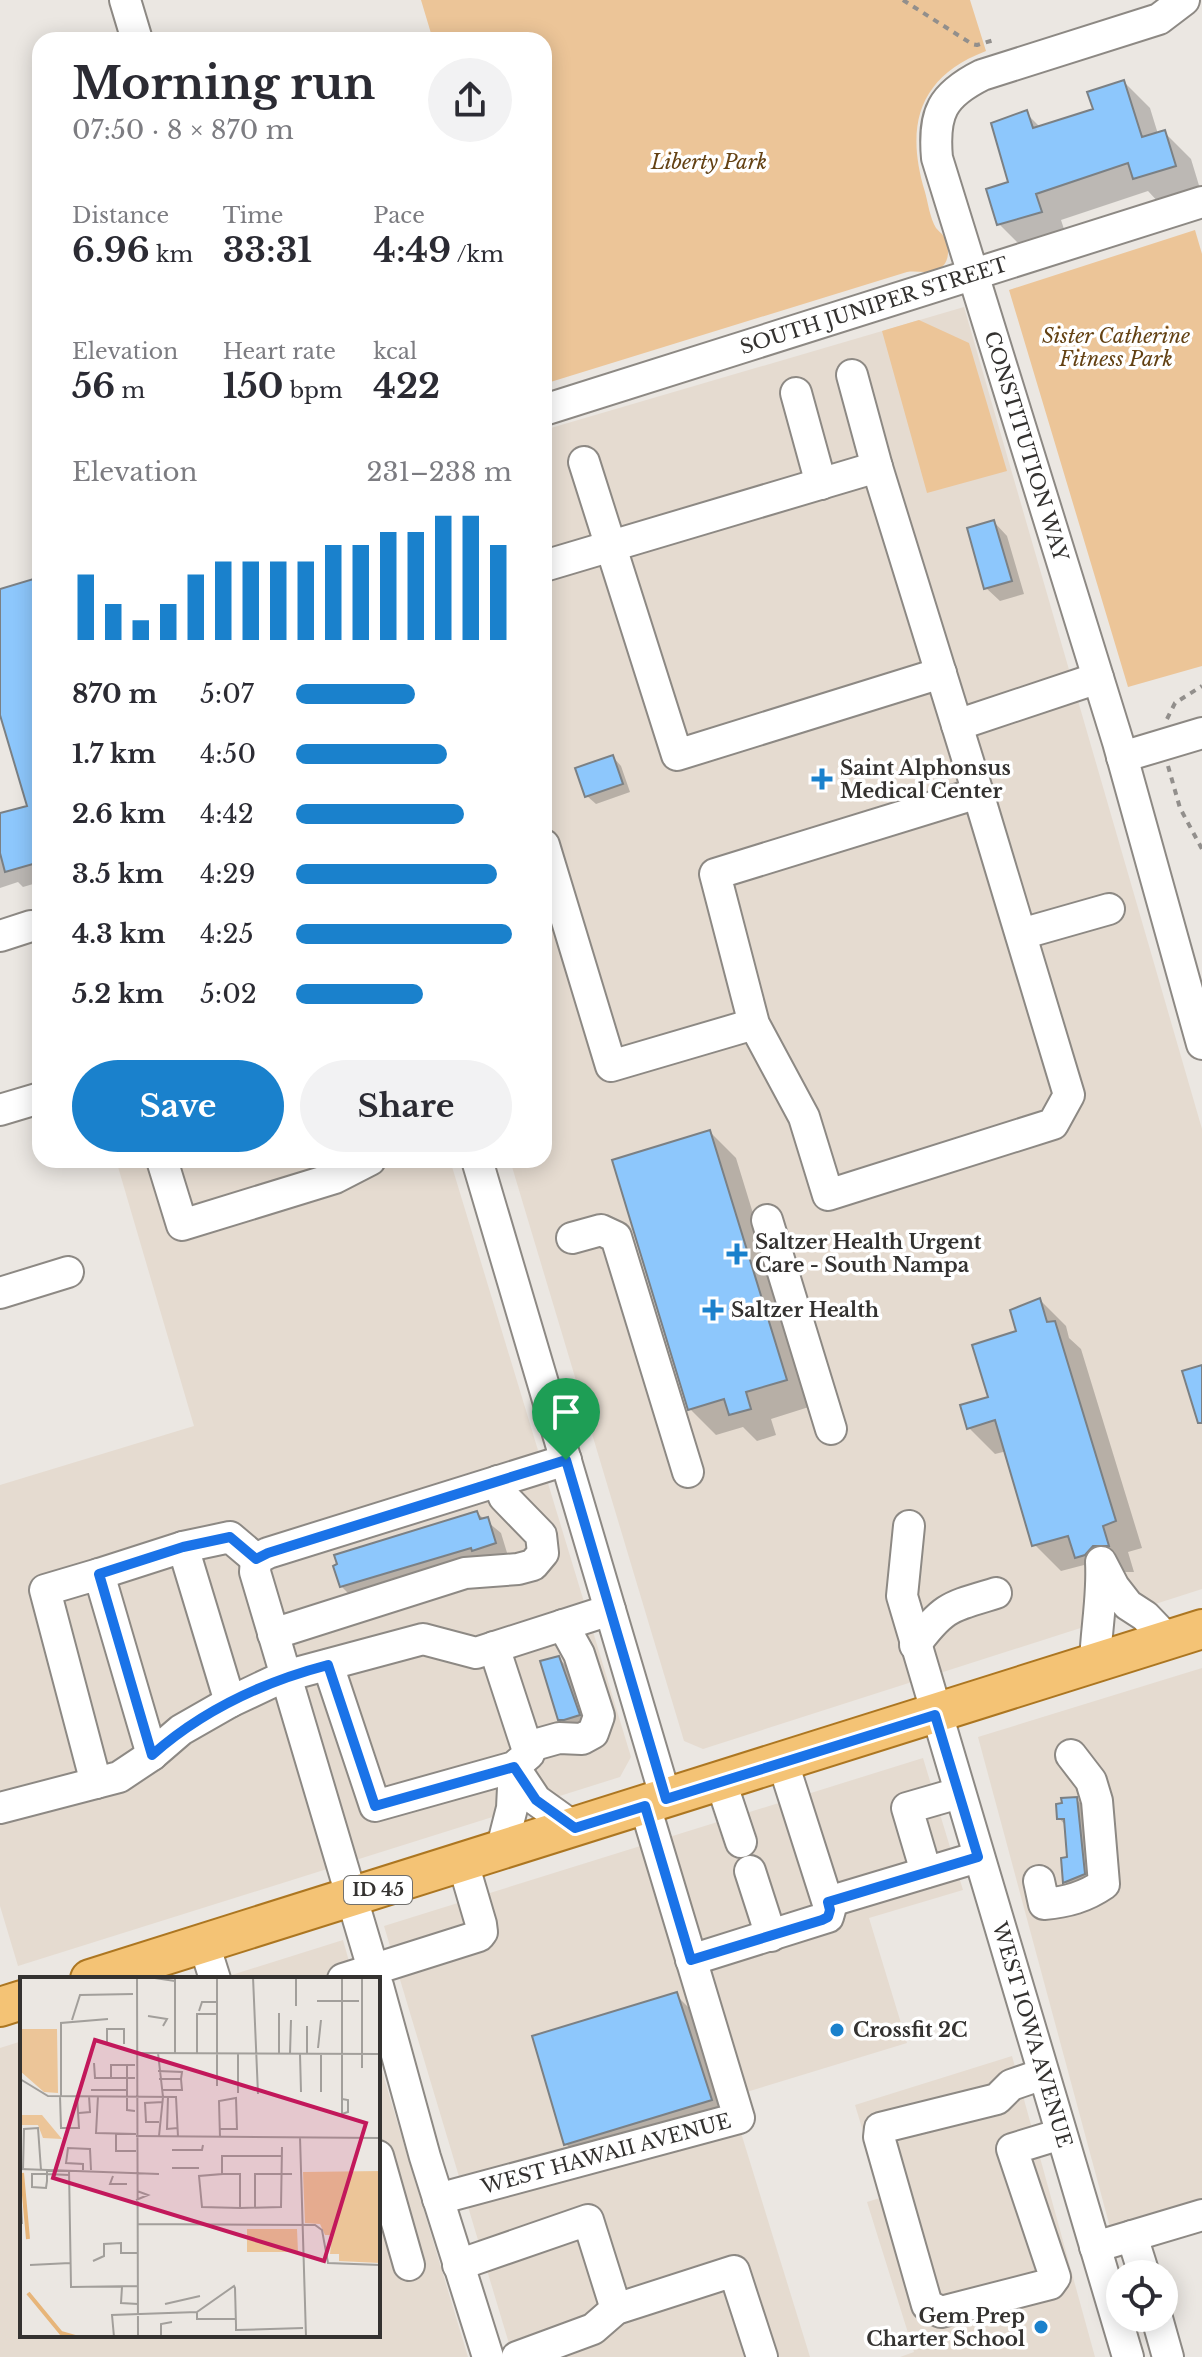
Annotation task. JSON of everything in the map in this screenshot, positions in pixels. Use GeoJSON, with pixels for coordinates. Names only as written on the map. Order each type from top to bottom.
{"type":"FeatureCollection","features":[{"type":"Feature","properties":{"kind":"main road","name":"ID 45"},"geometry":{"type":"LineString","coordinates":[[103,1977],[209,1962],[353,1897],[1185,1635]]}},
{"type":"Feature","properties":{"kind":"street"},"geometry":{"type":"LineString","coordinates":[[125,0],[135,32]]}},
{"type":"Feature","properties":{"kind":"street","name":"CONSTITUTION WAY"},"geometry":{"type":"LineString","coordinates":[[1184,0],[1159,19],[982,75],[958,87],[943,106],[935,130],[937,158],[1122,757],[1202,1044]]}},
{"type":"Feature","properties":{"kind":"street","name":"SOUTH JUNIPER STREET"},"geometry":{"type":"LineString","coordinates":[[552,408],[1202,202]]}},
{"type":"Feature","properties":{"kind":"street"},"geometry":{"type":"LineString","coordinates":[[852,375],[877,467],[978,793],[1069,1095],[1053,1124],[828,1195],[804,1117],[754,1024],[715,874],[978,793]]}},
{"type":"Feature","properties":{"kind":"street"},"geometry":{"type":"LineString","coordinates":[[796,393],[821,484]]}},
{"type":"Feature","properties":{"kind":"street"},"geometry":{"type":"LineString","coordinates":[[584,462],[677,755],[941,673]]}},
{"type":"Feature","properties":{"kind":"street"},"geometry":{"type":"LineString","coordinates":[[552,563],[877,467]]}},
{"type":"Feature","properties":{"kind":"street"},"geometry":{"type":"LineString","coordinates":[[957,725],[1098,678]]}},
{"type":"Feature","properties":{"kind":"street"},"geometry":{"type":"LineString","coordinates":[[1122,757],[1202,733]]}},
{"type":"Feature","properties":{"kind":"street"},"geometry":{"type":"LineString","coordinates":[[552,877],[611,1066],[754,1024]]}},
{"type":"Feature","properties":{"kind":"street"},"geometry":{"type":"LineString","coordinates":[[1021,934],[1109,909]]}},
{"type":"Feature","properties":{"kind":"street"},"geometry":{"type":"LineString","coordinates":[[0,936],[31,926]]}},
{"type":"Feature","properties":{"kind":"street"},"geometry":{"type":"LineString","coordinates":[[0,1110],[32,1100]]}},
{"type":"Feature","properties":{"kind":"street"},"geometry":{"type":"LineString","coordinates":[[164,1168],[182,1225],[335,1178],[354,1168]]}},
{"type":"Feature","properties":{"kind":"street","name":"WEST HAWAII AVENUE"},"geometry":{"type":"LineString","coordinates":[[438,2199],[739,2118],[691,1960],[610,1610],[479,1168]]}},
{"type":"Feature","properties":{"kind":"street"},"geometry":{"type":"LineString","coordinates":[[767,1220],[831,1429]]}},
{"type":"Feature","properties":{"kind":"street"},"geometry":{"type":"LineString","coordinates":[[572,1238],[601,1230],[616,1237],[688,1472]]}},
{"type":"Feature","properties":{"kind":"street"},"geometry":{"type":"LineString","coordinates":[[0,1293],[68,1272]]}},
{"type":"Feature","properties":{"kind":"street"},"geometry":{"type":"LineString","coordinates":[[256,1559],[566,1460]]}},
{"type":"Feature","properties":{"kind":"street"},"geometry":{"type":"LineString","coordinates":[[273,1634],[465,1573],[533,1565],[543,1553],[541,1535],[504,1497],[498,1481]]}},
{"type":"Feature","properties":{"kind":"street","name":"WEST IOWA AVENUE"},"geometry":{"type":"LineString","coordinates":[[909,1526],[902,1596],[1128,2357]]}},
{"type":"Feature","properties":{"kind":"street"},"geometry":{"type":"LineString","coordinates":[[96,1783],[45,1590],[183,1547],[230,1537],[256,1559]]}},
{"type":"Feature","properties":{"kind":"street"},"geometry":{"type":"LineString","coordinates":[[183,1547],[230,1702]]}},
{"type":"Feature","properties":{"kind":"street"},"geometry":{"type":"LineString","coordinates":[[256,1559],[255,1572],[376,1977]]}},
{"type":"Feature","properties":{"kind":"street"},"geometry":{"type":"LineString","coordinates":[[1095,1664],[1096,1631],[1103,1590],[1101,1562],[1128,1605],[1185,1635]]}},
{"type":"Feature","properties":{"kind":"street"},"geometry":{"type":"LineString","coordinates":[[99,1574],[152,1755]]}},
{"type":"Feature","properties":{"kind":"street"},"geometry":{"type":"LineString","coordinates":[[915,1645],[935,1619],[953,1606],[996,1593]]}},
{"type":"Feature","properties":{"kind":"street"},"geometry":{"type":"LineString","coordinates":[[0,1808],[119,1777],[152,1755],[181,1730],[285,1676],[423,1639],[476,1653],[610,1610]]}},
{"type":"Feature","properties":{"kind":"street"},"geometry":{"type":"LineString","coordinates":[[328,1665],[375,1806],[520,1757],[559,1738],[582,1739],[593,1733],[599,1716],[579,1654],[563,1625]]}},
{"type":"Feature","properties":{"kind":"street"},"geometry":{"type":"LineString","coordinates":[[494,1647],[520,1757],[536,1800],[575,1828]]}},
{"type":"Feature","properties":{"kind":"street"},"geometry":{"type":"LineString","coordinates":[[1039,1881],[1044,1904],[1089,1895],[1104,1884],[1097,1801],[1091,1781],[1071,1755]]}},
{"type":"Feature","properties":{"kind":"street"},"geometry":{"type":"LineString","coordinates":[[501,1851],[520,1757]]}},
{"type":"Feature","properties":{"kind":"street"},"geometry":{"type":"LineString","coordinates":[[691,1960],[828,1917],[828,1902],[783,1763]]}},
{"type":"Feature","properties":{"kind":"street"},"geometry":{"type":"LineString","coordinates":[[721,1782],[771,1936]]}},
{"type":"Feature","properties":{"kind":"street"},"geometry":{"type":"LineString","coordinates":[[926,1872],[907,1808],[959,1793]]}},
{"type":"Feature","properties":{"kind":"street"},"geometry":{"type":"LineString","coordinates":[[828,1902],[978,1857]]}},
{"type":"Feature","properties":{"kind":"street"},"geometry":{"type":"LineString","coordinates":[[378,1977],[479,1936],[482,1932],[463,1863]]}},
{"type":"Feature","properties":{"kind":"street"},"geometry":{"type":"LineString","coordinates":[[380,2005],[389,2066],[425,2157],[488,2357]]}},
{"type":"Feature","properties":{"kind":"street"},"geometry":{"type":"LineString","coordinates":[[997,2099],[1055,2277],[1050,2284],[941,2312],[927,2305],[879,2137],[880,2128],[997,2099],[1011,2085],[1043,2074]]}},
{"type":"Feature","properties":{"kind":"street"},"geometry":{"type":"LineString","coordinates":[[1012,2149],[1061,2134]]}},
{"type":"Feature","properties":{"kind":"street"},"geometry":{"type":"LineString","coordinates":[[380,2166],[425,2157]]}},
{"type":"Feature","properties":{"kind":"street"},"geometry":{"type":"LineString","coordinates":[[380,2169],[409,2265]]}},
{"type":"Feature","properties":{"kind":"street"},"geometry":{"type":"LineString","coordinates":[[1095,2247],[1202,2215]]}},
{"type":"Feature","properties":{"kind":"street"},"geometry":{"type":"LineString","coordinates":[[458,2265],[588,2220],[616,2309]]}},
{"type":"Feature","properties":{"kind":"street"},"geometry":{"type":"LineString","coordinates":[[1132,2236],[1140,2260]]}},
{"type":"Feature","properties":{"kind":"street"},"geometry":{"type":"LineString","coordinates":[[517,2357],[593,2329],[616,2309],[734,2271],[762,2357]]}},
{"type":"Feature","properties":{"kind":"street"},"geometry":{"type":"LineString","coordinates":[[1161,2332],[1168,2357]]}},
{"type":"Feature","properties":{"kind":"path"},"geometry":{"type":"LineString","coordinates":[[903,0],[972,44],[994,40]]}},
{"type":"Feature","properties":{"kind":"shaded area","name":"Saint Alphonsus Medical Center"},"geometry":{"type":"Polygon","coordinates":[[[964,307],[1202,1129],[1202,1589],[703,1749],[684,1741],[512,1168],[552,1168],[552,428],[964,307]]]}},
{"type":"Feature","properties":{"kind":"shaded area"},"geometry":{"type":"Polygon","coordinates":[[[118,1168],[452,1168],[631,1757],[620,1777],[18,1966],[0,1906],[0,1485],[194,1426],[118,1168]]]}},
{"type":"Feature","properties":{"kind":"shaded area"},"geometry":{"type":"Polygon","coordinates":[[[1202,1668],[1202,2202],[1111,2231],[978,1737],[1202,1668]]]}},
{"type":"Feature","properties":{"kind":"shaded area"},"geometry":{"type":"Polygon","coordinates":[[[923,1758],[963,1890],[869,1918],[907,2043],[730,2097],[810,2357],[513,2357],[384,1926],[923,1758]]]}},
{"type":"Feature","properties":{"kind":"shaded area"},"geometry":{"type":"Polygon","coordinates":[[[343,1940],[353,1977],[225,1977],[343,1940]]]}},
{"type":"Feature","properties":{"kind":"shaded area"},"geometry":{"type":"Polygon","coordinates":[[[20,2042],[20,2337],[380,2337],[380,2065],[468,2357],[0,2357],[0,2048],[20,2042]]]}},
{"type":"Feature","properties":{"kind":"shaded area"},"geometry":{"type":"Polygon","coordinates":[[[1012,2056],[1095,2357],[900,2357],[914,2352],[867,2202],[883,2197],[855,2105],[1012,2056]]]}},
{"type":"Feature","properties":{"kind":"green space","name":"Liberty Park"},"geometry":{"type":"Polygon","coordinates":[[[421,0],[970,0],[986,51],[945,75],[922,106],[918,125],[919,168],[932,220],[947,244],[945,263],[934,271],[907,272],[552,382],[552,32],[431,32],[421,0]]]}},
{"type":"Feature","properties":{"kind":"green space","name":"Sister Catherine Fitness Park"},"geometry":{"type":"Polygon","coordinates":[[[1195,230],[1202,254],[1202,666],[1128,687],[1009,290],[1195,230]]]}},
{"type":"Feature","properties":{"kind":"green space"},"geometry":{"type":"Polygon","coordinates":[[[919,320],[969,343],[1007,471],[927,493],[882,331],[919,320]]]}},
{"type":"Feature","properties":{"kind":"building"},"geometry":{"type":"Polygon","coordinates":[[[1124,80],[1142,137],[1165,130],[1176,166],[1133,179],[1128,163],[1036,194],[1042,212],[997,225],[986,189],[1008,182],[991,123],[1027,110],[1033,128],[1093,109],[1087,92],[1124,80]]]}},
{"type":"Feature","properties":{"kind":"building"},"geometry":{"type":"Polygon","coordinates":[[[994,520],[1012,581],[984,589],[967,528],[994,520]]]}},
{"type":"Feature","properties":{"kind":"building"},"geometry":{"type":"Polygon","coordinates":[[[32,579],[32,864],[5,872],[0,853],[0,813],[27,806],[0,715],[0,589],[32,579]]]}},
{"type":"Feature","properties":{"kind":"building"},"geometry":{"type":"Polygon","coordinates":[[[613,755],[623,784],[585,797],[575,768],[613,755]]]}},
{"type":"Feature","properties":{"kind":"building"},"geometry":{"type":"Polygon","coordinates":[[[710,1130],[787,1380],[746,1392],[751,1409],[729,1415],[724,1399],[688,1410],[612,1160],[710,1130]]]}},
{"type":"Feature","properties":{"kind":"building"},"geometry":{"type":"Polygon","coordinates":[[[1040,1298],[1047,1322],[1055,1321],[1116,1521],[1103,1526],[1109,1546],[1093,1546],[1085,1555],[1075,1558],[1068,1536],[1032,1546],[995,1420],[967,1429],[960,1405],[988,1397],[972,1345],[1016,1331],[1010,1310],[1040,1298]]]}},
{"type":"Feature","properties":{"kind":"building"},"geometry":{"type":"Polygon","coordinates":[[[1202,1365],[1202,1423],[1198,1423],[1182,1371],[1202,1365]]]}},
{"type":"Feature","properties":{"kind":"building"},"geometry":{"type":"Polygon","coordinates":[[[477,1511],[480,1519],[488,1517],[496,1543],[340,1587],[333,1566],[337,1564],[334,1555],[477,1511]]]}},
{"type":"Feature","properties":{"kind":"building"},"geometry":{"type":"Polygon","coordinates":[[[559,1656],[580,1715],[564,1720],[558,1720],[540,1661],[559,1656]]]}},
{"type":"Feature","properties":{"kind":"building"},"geometry":{"type":"Polygon","coordinates":[[[1077,1797],[1085,1874],[1063,1883],[1061,1858],[1067,1857],[1064,1819],[1057,1819],[1056,1804],[1062,1803],[1061,1798],[1077,1797]]]}},
{"type":"Feature","properties":{"kind":"building"},"geometry":{"type":"Polygon","coordinates":[[[677,1992],[712,2100],[564,2145],[532,2036],[677,1992]]]}},
{"type":"Feature","properties":{"kind":"place","name":"Saint Alphonsus Medical Center"},"geometry":{"type":"Point","coordinates":[822,779]}},
{"type":"Feature","properties":{"kind":"place","name":"Saltzer Health Urgent Care - South Nampa"},"geometry":{"type":"Point","coordinates":[737,1254]}},
{"type":"Feature","properties":{"kind":"place","name":"Saltzer Health"},"geometry":{"type":"Point","coordinates":[713,1310]}},
{"type":"Feature","properties":{"kind":"place","name":"Crossfit 2C"},"geometry":{"type":"Point","coordinates":[837,2030]}},
{"type":"Feature","properties":{"kind":"place","name":"Gem Prep Charter School"},"geometry":{"type":"Point","coordinates":[1041,2327]}},
{"type":"Feature","properties":{"kind":"route"},"geometry":{"type":"LineString","coordinates":[[566,1460],[666,1799],[935,1715],[978,1857],[828,1902],[828,1917],[822,1920],[691,1960],[645,1806],[575,1828],[536,1800],[514,1767],[375,1806],[328,1665],[285,1676],[230,1702],[181,1730],[152,1755],[99,1574],[183,1547],[230,1537],[256,1559],[566,1460]]}}]}
